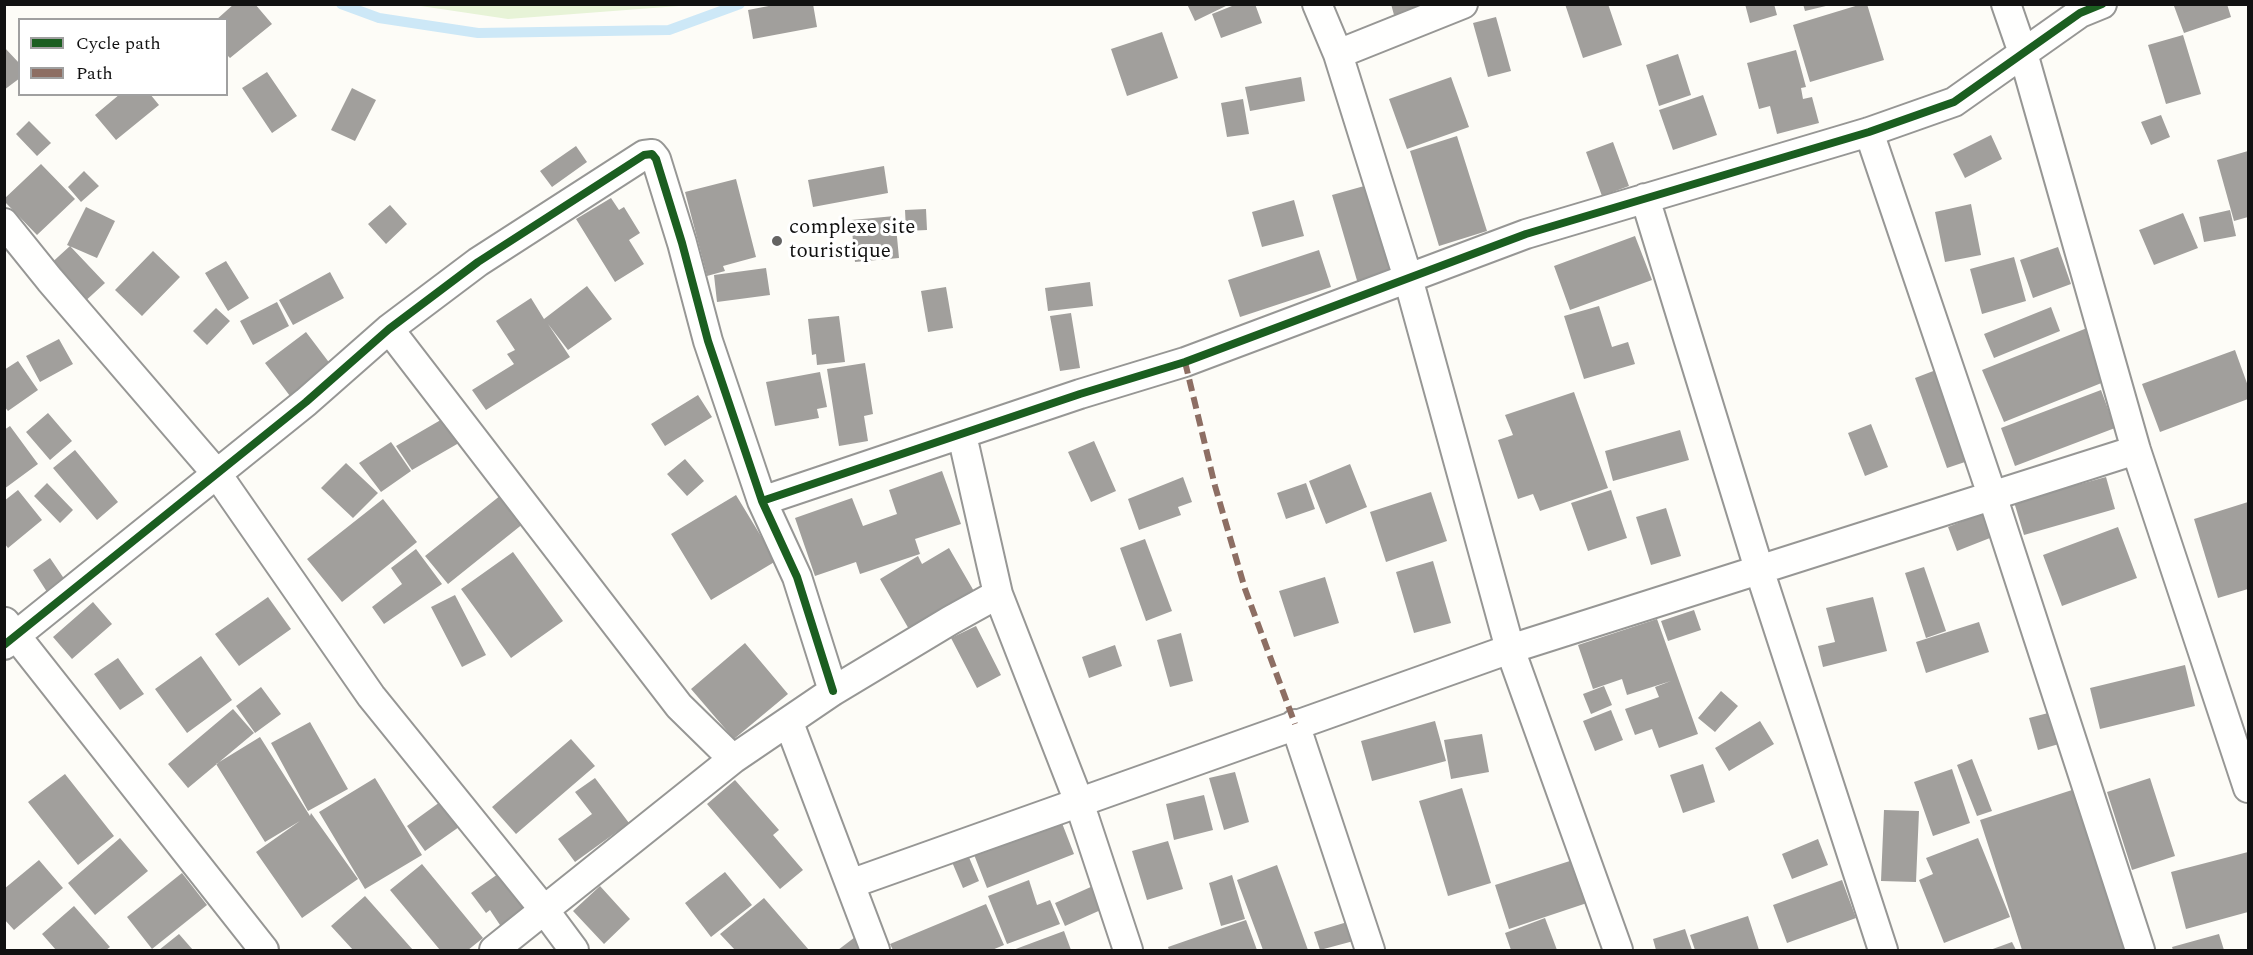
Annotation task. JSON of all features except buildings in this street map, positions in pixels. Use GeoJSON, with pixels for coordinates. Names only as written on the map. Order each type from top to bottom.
{"type":"FeatureCollection","features":[{"type":"Feature","properties":{"kind":"street"},"geometry":{"type":"LineString","coordinates":[[1317,4],[1338,54],[1408,278],[1510,649],[1618,951]]}},
{"type":"Feature","properties":{"kind":"street"},"geometry":{"type":"LineString","coordinates":[[1338,54],[1463,4]]}},
{"type":"Feature","properties":{"kind":"street"},"geometry":{"type":"LineString","coordinates":[[2006,4],[2023,53],[2136,450],[2243,753],[2248,788]]}},
{"type":"Feature","properties":{"kind":"street"},"geometry":{"type":"LineString","coordinates":[[762,501],[1080,394],[1185,362],[1526,234],[1869,132],[1954,102],[2080,13],[2102,4]]}},
{"type":"Feature","properties":{"kind":"street"},"geometry":{"type":"LineString","coordinates":[[1869,132],[1992,495],[2140,951]]}},
{"type":"Feature","properties":{"kind":"street"},"geometry":{"type":"LineString","coordinates":[[264,951],[9,634],[217,474],[306,402],[389,329],[478,262],[644,155],[652,154],[656,159],[682,243],[708,341],[762,501],[796,577],[833,691]]}},
{"type":"Feature","properties":{"kind":"street"},"geometry":{"type":"LineString","coordinates":[[1645,198],[1759,569],[1883,951]]}},
{"type":"Feature","properties":{"kind":"street"},"geometry":{"type":"LineString","coordinates":[[4,223],[50,280],[217,474],[371,696],[545,911],[574,951]]}},
{"type":"Feature","properties":{"kind":"street"},"geometry":{"type":"LineString","coordinates":[[389,329],[679,706],[733,759]]}},
{"type":"Feature","properties":{"kind":"street"},"geometry":{"type":"LineString","coordinates":[[962,435],[998,594],[1079,802],[1128,951]]}},
{"type":"Feature","properties":{"kind":"street"},"geometry":{"type":"LineString","coordinates":[[850,884],[1510,649],[2136,450]]}},
{"type":"Feature","properties":{"kind":"street"},"geometry":{"type":"LineString","coordinates":[[494,951],[733,759],[833,691],[998,594]]}},
{"type":"Feature","properties":{"kind":"street"},"geometry":{"type":"LineString","coordinates":[[789,723],[875,951]]}},
{"type":"Feature","properties":{"kind":"street"},"geometry":{"type":"LineString","coordinates":[[1295,724],[1370,951]]}},
{"type":"Feature","properties":{"kind":"green space"},"geometry":{"type":"Polygon","coordinates":[[[692,4],[508,19],[414,5],[692,4]]]}},
{"type":"Feature","properties":{"kind":"waterway"},"geometry":{"type":"LineString","coordinates":[[341,4],[379,18],[478,33],[669,30],[740,4]]}},
{"type":"Feature","properties":{"kind":"marked path"},"geometry":{"type":"LineString","coordinates":[[1185,362],[1215,486],[1245,589],[1295,724]]}},
{"type":"Feature","properties":{"kind":"cycle path"},"geometry":{"type":"LineString","coordinates":[[762,501],[1080,394],[1185,362],[1526,234],[1869,132],[1954,102],[2080,13],[2102,4]]}},
{"type":"Feature","properties":{"kind":"cycle path"},"geometry":{"type":"LineString","coordinates":[[4,645],[306,402],[389,329],[478,262],[644,155],[652,154],[656,159],[682,243],[708,341],[762,501],[797,577],[833,691]]}},
{"type":"Feature","properties":{"kind":"place","name":"complexe site touristique"},"geometry":{"type":"Point","coordinates":[777,241]}}]}
